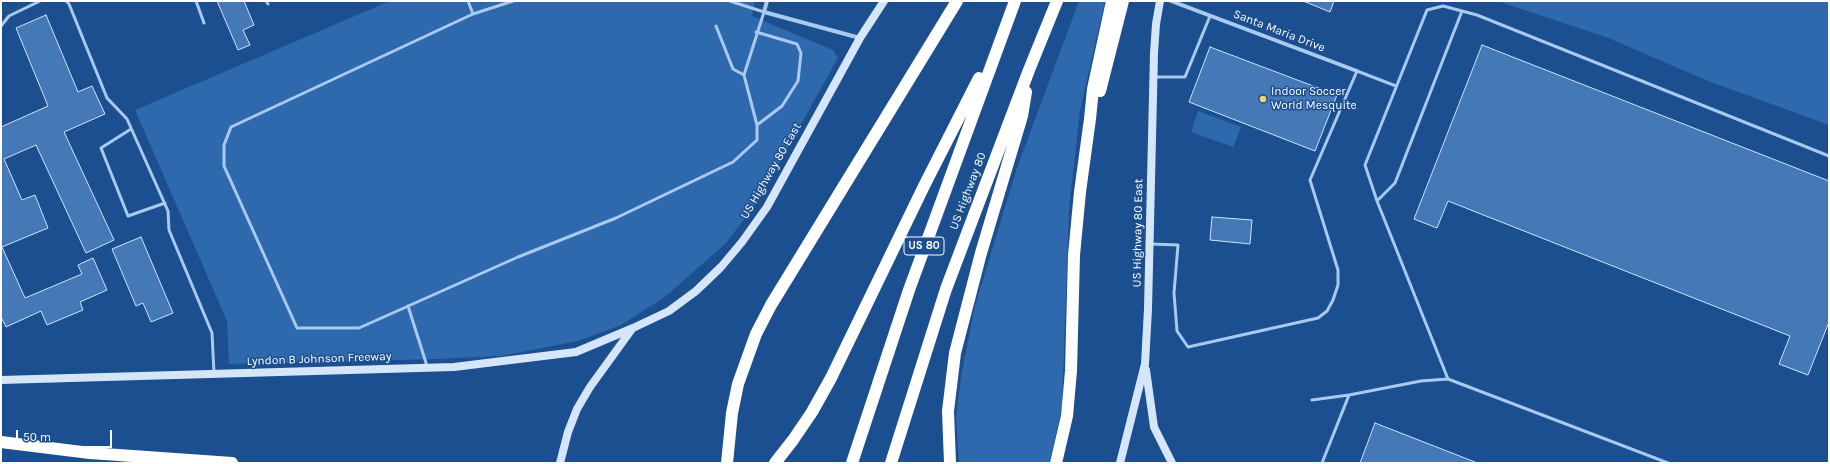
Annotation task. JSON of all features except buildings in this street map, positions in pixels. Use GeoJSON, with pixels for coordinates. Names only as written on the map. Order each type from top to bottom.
{"type":"FeatureCollection","features":[{"type":"Feature","properties":{"kind":"highway"},"geometry":{"type":"LineString","coordinates":[[727,463],[732,413],[738,384],[746,359],[771,305],[958,1]]}},
{"type":"Feature","properties":{"kind":"highway","name":"US Highway 80"},"geometry":{"type":"LineString","coordinates":[[852,463],[908,290],[1015,1]]}},
{"type":"Feature","properties":{"kind":"highway","name":"US Highway 80"},"geometry":{"type":"LineString","coordinates":[[891,463],[946,289],[1029,70],[1057,1]]}},
{"type":"Feature","properties":{"kind":"highway"},"geometry":{"type":"LineString","coordinates":[[1056,463],[1067,416],[1071,371],[1074,255],[1081,185],[1093,89],[1112,1]]}},
{"type":"Feature","properties":{"kind":"highway"},"geometry":{"type":"LineString","coordinates":[[1090,119],[1100,90],[1124,1]]}},
{"type":"Feature","properties":{"kind":"highway"},"geometry":{"type":"LineString","coordinates":[[775,463],[812,412],[830,378],[924,186],[1003,32]]}},
{"type":"Feature","properties":{"kind":"highway"},"geometry":{"type":"LineString","coordinates":[[950,463],[948,411],[955,353],[981,253],[1022,116],[1029,70]]}},
{"type":"Feature","properties":{"kind":"highway"},"geometry":{"type":"LineString","coordinates":[[1,442],[90,453],[232,463]]}},
{"type":"Feature","properties":{"kind":"main road","name":"US Highway 80 East"},"geometry":{"type":"LineString","coordinates":[[632,328],[670,311],[696,291],[742,242],[767,207],[860,38],[884,1]]}},
{"type":"Feature","properties":{"kind":"main road","name":"US Highway 80 East"},"geometry":{"type":"LineString","coordinates":[[1120,463],[1145,364],[1153,78],[1156,24],[1160,1]]}},
{"type":"Feature","properties":{"kind":"main road","name":"Lyndon B Johnson Freeway"},"geometry":{"type":"LineString","coordinates":[[1,380],[454,367],[576,352],[632,328]]}},
{"type":"Feature","properties":{"kind":"main road"},"geometry":{"type":"LineString","coordinates":[[560,463],[568,432],[577,410],[590,387],[632,328]]}},
{"type":"Feature","properties":{"kind":"main road"},"geometry":{"type":"LineString","coordinates":[[1145,364],[1154,427],[1172,463]]}},
{"type":"Feature","properties":{"kind":"street"},"geometry":{"type":"LineString","coordinates":[[767,1],[764,12],[860,38]]}},
{"type":"Feature","properties":{"kind":"street","name":"Santa Maria Drive"},"geometry":{"type":"LineString","coordinates":[[1171,1],[1357,71]]}},
{"type":"Feature","properties":{"kind":"lane"},"geometry":{"type":"LineString","coordinates":[[1,26],[9,16],[40,1]]}},
{"type":"Feature","properties":{"kind":"lane"},"geometry":{"type":"LineString","coordinates":[[66,1],[69,4],[108,98],[127,119],[165,203],[168,211],[169,230],[212,333],[214,374]]}},
{"type":"Feature","properties":{"kind":"lane"},"geometry":{"type":"LineString","coordinates":[[196,1],[204,23]]}},
{"type":"Feature","properties":{"kind":"lane"},"geometry":{"type":"LineString","coordinates":[[468,1],[473,14]]}},
{"type":"Feature","properties":{"kind":"lane"},"geometry":{"type":"LineString","coordinates":[[512,1],[473,14],[231,127],[224,145],[224,166],[297,328],[359,328],[518,257],[616,218],[733,162],[757,140],[757,125],[744,75],[756,32],[764,12],[730,1]]}},
{"type":"Feature","properties":{"kind":"lane"},"geometry":{"type":"LineString","coordinates":[[1448,379],[1377,201],[1365,165],[1427,10],[1444,6],[1484,18],[1829,156]]}},
{"type":"Feature","properties":{"kind":"lane"},"geometry":{"type":"LineString","coordinates":[[1377,201],[1395,183],[1462,11]]}},
{"type":"Feature","properties":{"kind":"lane"},"geometry":{"type":"LineString","coordinates":[[1153,78],[1184,77],[1210,16]]}},
{"type":"Feature","properties":{"kind":"lane"},"geometry":{"type":"LineString","coordinates":[[716,26],[733,69],[744,75]]}},
{"type":"Feature","properties":{"kind":"lane"},"geometry":{"type":"LineString","coordinates":[[756,32],[797,44],[801,53],[798,81],[782,106],[757,125]]}},
{"type":"Feature","properties":{"kind":"lane"},"geometry":{"type":"LineString","coordinates":[[1149,244],[1178,246],[1174,293],[1177,331],[1188,347],[1311,321],[1318,318],[1327,311],[1334,300],[1338,285],[1338,270],[1310,180],[1357,71],[1396,86]]}},
{"type":"Feature","properties":{"kind":"lane"},"geometry":{"type":"LineString","coordinates":[[131,129],[101,148],[128,216],[165,203]]}},
{"type":"Feature","properties":{"kind":"lane"},"geometry":{"type":"LineString","coordinates":[[408,306],[428,368]]}},
{"type":"Feature","properties":{"kind":"lane"},"geometry":{"type":"LineString","coordinates":[[1312,400],[1349,395],[1421,381],[1448,379],[1668,463]]}},
{"type":"Feature","properties":{"kind":"lane"},"geometry":{"type":"LineString","coordinates":[[1322,463],[1349,395]]}},
{"type":"Feature","properties":{"kind":"shaded area"},"geometry":{"type":"Polygon","coordinates":[[[390,1],[755,1],[752,16],[833,50],[838,58],[758,201],[726,243],[665,297],[621,325],[578,341],[501,356],[229,364],[227,321],[135,110],[390,1]]]}},
{"type":"Feature","properties":{"kind":"shaded area"},"geometry":{"type":"Polygon","coordinates":[[[1079,1],[1105,1],[1080,111],[1069,210],[1062,407],[1049,463],[959,463],[956,418],[961,377],[975,306],[1017,168],[1079,1]]]}},
{"type":"Feature","properties":{"kind":"shaded area"},"geometry":{"type":"Polygon","coordinates":[[[1497,1],[1829,1],[1829,125],[1708,81],[1606,37],[1497,1]]]}},
{"type":"Feature","properties":{"kind":"shaded area"},"geometry":{"type":"Polygon","coordinates":[[[1198,111],[1241,127],[1233,147],[1191,132],[1198,111]]]}},
{"type":"Feature","properties":{"kind":"place","name":"Indoor Soccer World Mesquite"},"geometry":{"type":"Point","coordinates":[1263,99]}}]}
